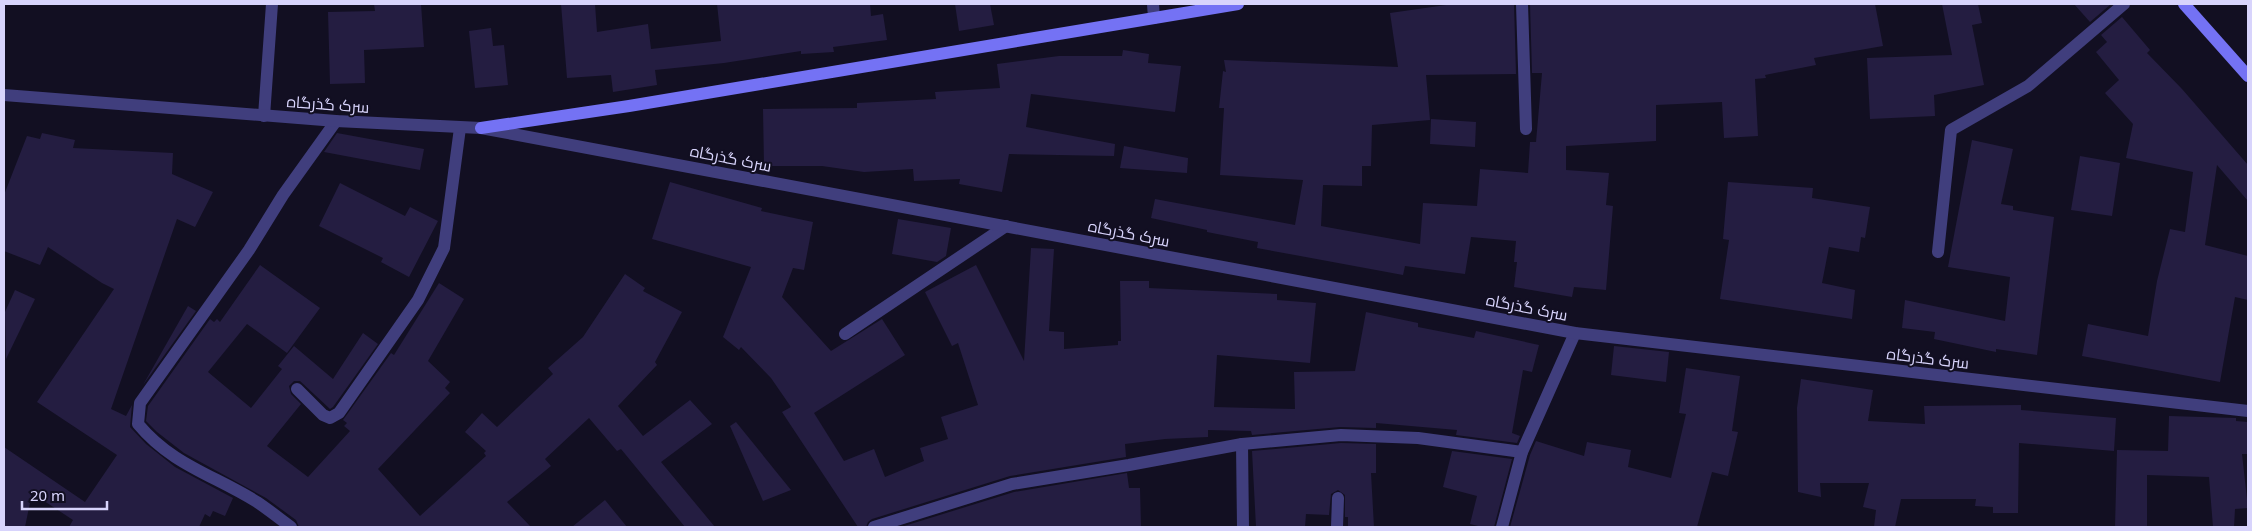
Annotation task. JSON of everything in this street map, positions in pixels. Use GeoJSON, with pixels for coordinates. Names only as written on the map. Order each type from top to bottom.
{"type":"FeatureCollection","features":[{"type":"Feature","properties":{"kind":"main road"},"geometry":{"type":"LineString","coordinates":[[482,128],[629,106],[1238,4]]}},
{"type":"Feature","properties":{"kind":"main road"},"geometry":{"type":"LineString","coordinates":[[2184,4],[2248,76]]}},
{"type":"Feature","properties":{"kind":"street"},"geometry":{"type":"LineString","coordinates":[[264,116],[272,4]]}},
{"type":"Feature","properties":{"kind":"street"},"geometry":{"type":"LineString","coordinates":[[1153,4],[1154,18]]}},
{"type":"Feature","properties":{"kind":"street"},"geometry":{"type":"LineString","coordinates":[[1522,4],[1526,129]]}},
{"type":"Feature","properties":{"kind":"street"},"geometry":{"type":"LineString","coordinates":[[1938,252],[1951,130],[2028,86],[2124,4]]}},
{"type":"Feature","properties":{"kind":"street","name":"سرک گذرگاه"},"geometry":{"type":"LineString","coordinates":[[4,95],[336,121],[482,128],[1575,333],[2248,412]]}},
{"type":"Feature","properties":{"kind":"street"},"geometry":{"type":"LineString","coordinates":[[291,527],[256,502],[170,456],[151,440],[138,424],[140,402],[249,250],[283,195],[336,121]]}},
{"type":"Feature","properties":{"kind":"street"},"geometry":{"type":"LineString","coordinates":[[297,389],[323,416],[330,418],[339,413],[418,300],[444,248],[460,128]]}},
{"type":"Feature","properties":{"kind":"street"},"geometry":{"type":"LineString","coordinates":[[844,334],[1006,226]]}},
{"type":"Feature","properties":{"kind":"street"},"geometry":{"type":"LineString","coordinates":[[1502,527],[1522,452],[1575,333]]}},
{"type":"Feature","properties":{"kind":"street"},"geometry":{"type":"LineString","coordinates":[[874,527],[1012,484],[1130,466],[1242,444],[1350,436],[1418,438],[1522,452]]}},
{"type":"Feature","properties":{"kind":"street"},"geometry":{"type":"LineString","coordinates":[[1242,444],[1243,527]]}},
{"type":"Feature","properties":{"kind":"street"},"geometry":{"type":"LineString","coordinates":[[1337,527],[1338,498]]}},
{"type":"Feature","properties":{"kind":"building"},"geometry":{"type":"Polygon","coordinates":[[[374,4],[421,4],[424,47],[364,50],[365,83],[330,84],[328,12],[375,11],[374,4]]]}},
{"type":"Feature","properties":{"kind":"building"},"geometry":{"type":"Polygon","coordinates":[[[561,4],[595,4],[597,32],[648,24],[651,49],[721,41],[717,4],[870,4],[871,16],[883,14],[887,40],[833,47],[834,52],[801,54],[801,51],[724,63],[655,70],[657,85],[613,92],[611,75],[567,78],[561,4]]]}},
{"type":"Feature","properties":{"kind":"building"},"geometry":{"type":"Polygon","coordinates":[[[955,4],[990,4],[994,25],[959,31],[955,4]]]}},
{"type":"Feature","properties":{"kind":"building"},"geometry":{"type":"Polygon","coordinates":[[[1453,4],[1514,4],[1516,74],[1426,75],[1430,120],[1372,125],[1371,166],[1362,166],[1362,186],[1323,185],[1321,226],[1420,244],[1423,203],[1477,206],[1480,169],[1528,173],[1530,142],[1536,142],[1542,73],[1532,73],[1530,4],[1875,4],[1883,46],[1814,58],[1816,65],[1765,75],[1766,78],[1755,79],[1758,136],[1724,138],[1722,102],[1656,105],[1656,141],[1566,146],[1566,170],[1609,173],[1606,205],[1613,206],[1606,290],[1574,287],[1572,297],[1514,287],[1517,262],[1514,262],[1516,241],[1471,237],[1465,274],[1405,266],[1403,275],[1257,248],[1258,242],[1151,218],[1155,199],[1295,225],[1303,180],[1220,175],[1224,108],[1219,108],[1223,71],[1226,72],[1224,60],[1398,67],[1390,13],[1453,4]]]}},
{"type":"Feature","properties":{"kind":"building"},"geometry":{"type":"Polygon","coordinates":[[[1942,4],[1978,4],[1982,23],[1972,25],[1984,85],[1934,95],[1935,116],[1870,119],[1867,58],[1952,55],[1942,4]]]}},
{"type":"Feature","properties":{"kind":"building"},"geometry":{"type":"Polygon","coordinates":[[[2074,4],[2111,4],[2090,22],[2074,4]]]}},
{"type":"Feature","properties":{"kind":"building"},"geometry":{"type":"Polygon","coordinates":[[[2122,17],[2150,50],[2147,53],[2182,89],[2248,165],[2248,201],[2217,165],[2205,245],[2248,256],[2248,300],[2235,297],[2220,382],[2082,356],[2088,324],[2148,336],[2157,281],[2170,229],[2185,232],[2193,172],[2126,158],[2133,124],[2105,93],[2119,80],[2096,52],[2107,42],[2101,35],[2122,17]]]}},
{"type":"Feature","properties":{"kind":"building"},"geometry":{"type":"Polygon","coordinates":[[[491,28],[493,46],[504,45],[508,85],[475,88],[469,31],[491,28]]]}},
{"type":"Feature","properties":{"kind":"building"},"geometry":{"type":"Polygon","coordinates":[[[1123,50],[1149,54],[1148,63],[1181,66],[1175,112],[1031,94],[1026,127],[1115,144],[1114,156],[1009,154],[1002,192],[959,184],[960,179],[914,181],[913,169],[864,172],[822,166],[764,166],[763,109],[857,108],[857,103],[936,99],[935,92],[1000,88],[997,64],[1059,56],[1122,56],[1123,50]]]}},
{"type":"Feature","properties":{"kind":"building"},"geometry":{"type":"Polygon","coordinates":[[[1431,119],[1476,122],[1475,147],[1430,144],[1431,119]]]}},
{"type":"Feature","properties":{"kind":"building"},"geometry":{"type":"Polygon","coordinates":[[[42,133],[75,140],[73,148],[173,153],[172,174],[213,192],[195,227],[177,219],[111,409],[126,416],[132,405],[130,427],[146,444],[175,467],[233,498],[225,516],[213,511],[210,517],[205,514],[199,527],[69,527],[73,520],[32,493],[25,527],[4,527],[4,447],[85,502],[117,455],[37,402],[114,289],[48,247],[40,265],[4,251],[4,195],[27,136],[40,139],[42,133]]]}},
{"type":"Feature","properties":{"kind":"building"},"geometry":{"type":"Polygon","coordinates":[[[337,133],[424,149],[420,170],[324,152],[337,133]]]}},
{"type":"Feature","properties":{"kind":"building"},"geometry":{"type":"Polygon","coordinates":[[[1972,140],[2013,149],[2001,204],[2013,206],[2013,210],[2054,217],[2037,355],[1996,349],[1996,352],[1934,339],[1935,332],[1902,328],[1905,300],[2005,321],[2010,277],[1948,267],[1972,140]]]}},
{"type":"Feature","properties":{"kind":"building"},"geometry":{"type":"Polygon","coordinates":[[[1124,146],[1188,158],[1187,173],[1120,168],[1124,146]]]}},
{"type":"Feature","properties":{"kind":"building"},"geometry":{"type":"Polygon","coordinates":[[[2080,156],[2120,163],[2112,216],[2071,210],[2080,156]]]}},
{"type":"Feature","properties":{"kind":"building"},"geometry":{"type":"Polygon","coordinates":[[[670,182],[762,208],[761,211],[813,222],[804,270],[793,268],[782,297],[831,351],[882,319],[905,355],[814,413],[844,461],[874,449],[885,477],[924,461],[920,448],[948,439],[941,417],[978,405],[958,343],[952,346],[925,292],[976,265],[1024,361],[1031,248],[1054,249],[1049,331],[1064,332],[1064,349],[1118,345],[1118,341],[1121,341],[1120,281],[1149,281],[1149,288],[1277,294],[1277,300],[1316,303],[1310,363],[1217,355],[1214,407],[1295,409],[1294,372],[1355,371],[1366,312],[1418,323],[1418,327],[1474,338],[1476,331],[1539,345],[1532,372],[1523,370],[1512,433],[1520,436],[1517,443],[1456,435],[1457,430],[1376,423],[1376,428],[1340,427],[1252,435],[1251,431],[1208,430],[1208,437],[1165,439],[1125,444],[1126,457],[1010,476],[872,519],[866,527],[858,527],[782,412],[791,407],[771,378],[741,347],[739,350],[723,337],[751,267],[652,239],[670,182]]]}},
{"type":"Feature","properties":{"kind":"building"},"geometry":{"type":"Polygon","coordinates":[[[1728,182],[1813,188],[1812,198],[1870,207],[1865,238],[1861,237],[1859,252],[1829,247],[1822,283],[1855,290],[1852,319],[1720,299],[1729,240],[1723,239],[1728,182]]]}},
{"type":"Feature","properties":{"kind":"building"},"geometry":{"type":"Polygon","coordinates":[[[340,183],[405,216],[410,207],[438,221],[409,277],[381,262],[383,258],[319,226],[340,183]]]}},
{"type":"Feature","properties":{"kind":"building"},"geometry":{"type":"Polygon","coordinates":[[[898,219],[951,228],[946,256],[937,262],[892,254],[898,219]]]}},
{"type":"Feature","properties":{"kind":"building"},"geometry":{"type":"Polygon","coordinates":[[[260,265],[320,308],[287,353],[247,324],[208,372],[251,408],[282,369],[278,366],[294,346],[333,379],[363,333],[378,344],[330,409],[300,381],[294,381],[289,386],[291,394],[301,404],[267,446],[308,477],[350,431],[344,426],[347,423],[343,420],[391,353],[394,355],[439,283],[464,299],[428,361],[450,382],[445,388],[450,393],[378,469],[420,516],[486,456],[484,453],[486,451],[465,432],[482,413],[497,427],[553,374],[548,368],[583,337],[625,274],[645,288],[643,291],[682,312],[655,362],[657,365],[618,406],[643,436],[690,400],[712,424],[661,462],[715,527],[685,527],[621,449],[617,451],[589,418],[545,459],[551,466],[507,502],[531,527],[299,527],[296,520],[266,498],[184,453],[146,421],[148,406],[210,319],[214,322],[217,319],[220,322],[260,265]]]}},
{"type":"Feature","properties":{"kind":"building"},"geometry":{"type":"Polygon","coordinates":[[[15,290],[35,299],[6,359],[5,312],[15,290]]]}},
{"type":"Feature","properties":{"kind":"building"},"geometry":{"type":"Polygon","coordinates":[[[188,306],[196,311],[143,385],[188,306]]]}},
{"type":"Feature","properties":{"kind":"building"},"geometry":{"type":"Polygon","coordinates":[[[1614,346],[1669,352],[1666,382],[1611,375],[1614,346]]]}},
{"type":"Feature","properties":{"kind":"building"},"geometry":{"type":"Polygon","coordinates":[[[1686,368],[1740,376],[1732,431],[1738,432],[1728,476],[1712,472],[1697,527],[1510,527],[1530,455],[1536,441],[1584,456],[1587,442],[1631,450],[1628,467],[1671,478],[1686,414],[1679,413],[1686,368]]]}},
{"type":"Feature","properties":{"kind":"building"},"geometry":{"type":"Polygon","coordinates":[[[1801,379],[1873,390],[1868,421],[1925,424],[1924,406],[2021,405],[2021,410],[2116,418],[2114,451],[2019,443],[2018,513],[1993,513],[1993,507],[1975,506],[1976,499],[1901,499],[1895,527],[1874,527],[1876,510],[1863,507],[1869,483],[1820,483],[1821,497],[1798,492],[1797,408],[1801,379]]]}},
{"type":"Feature","properties":{"kind":"building"},"geometry":{"type":"Polygon","coordinates":[[[2169,416],[2236,418],[2236,421],[2248,422],[2248,454],[2242,454],[2248,508],[2235,509],[2234,527],[2213,527],[2209,477],[2147,475],[2147,527],[2115,527],[2117,450],[2168,451],[2169,416]]]}},
{"type":"Feature","properties":{"kind":"building"},"geometry":{"type":"Polygon","coordinates":[[[736,422],[791,490],[763,501],[730,426],[736,422]]]}},
{"type":"Feature","properties":{"kind":"building"},"geometry":{"type":"Polygon","coordinates":[[[1341,443],[1376,444],[1376,473],[1371,473],[1374,527],[1348,527],[1348,517],[1345,517],[1345,495],[1338,490],[1331,494],[1329,515],[1306,514],[1305,527],[1256,527],[1252,451],[1341,443]]]}},
{"type":"Feature","properties":{"kind":"building"},"geometry":{"type":"Polygon","coordinates":[[[1452,451],[1512,459],[1494,527],[1470,524],[1477,496],[1443,487],[1452,451]]]}},
{"type":"Feature","properties":{"kind":"building"},"geometry":{"type":"Polygon","coordinates":[[[1127,473],[1129,488],[1140,488],[1141,527],[901,527],[1014,492],[1127,473]]]}},
{"type":"Feature","properties":{"kind":"building"},"geometry":{"type":"Polygon","coordinates":[[[605,500],[627,527],[572,527],[605,500]]]}}]}
